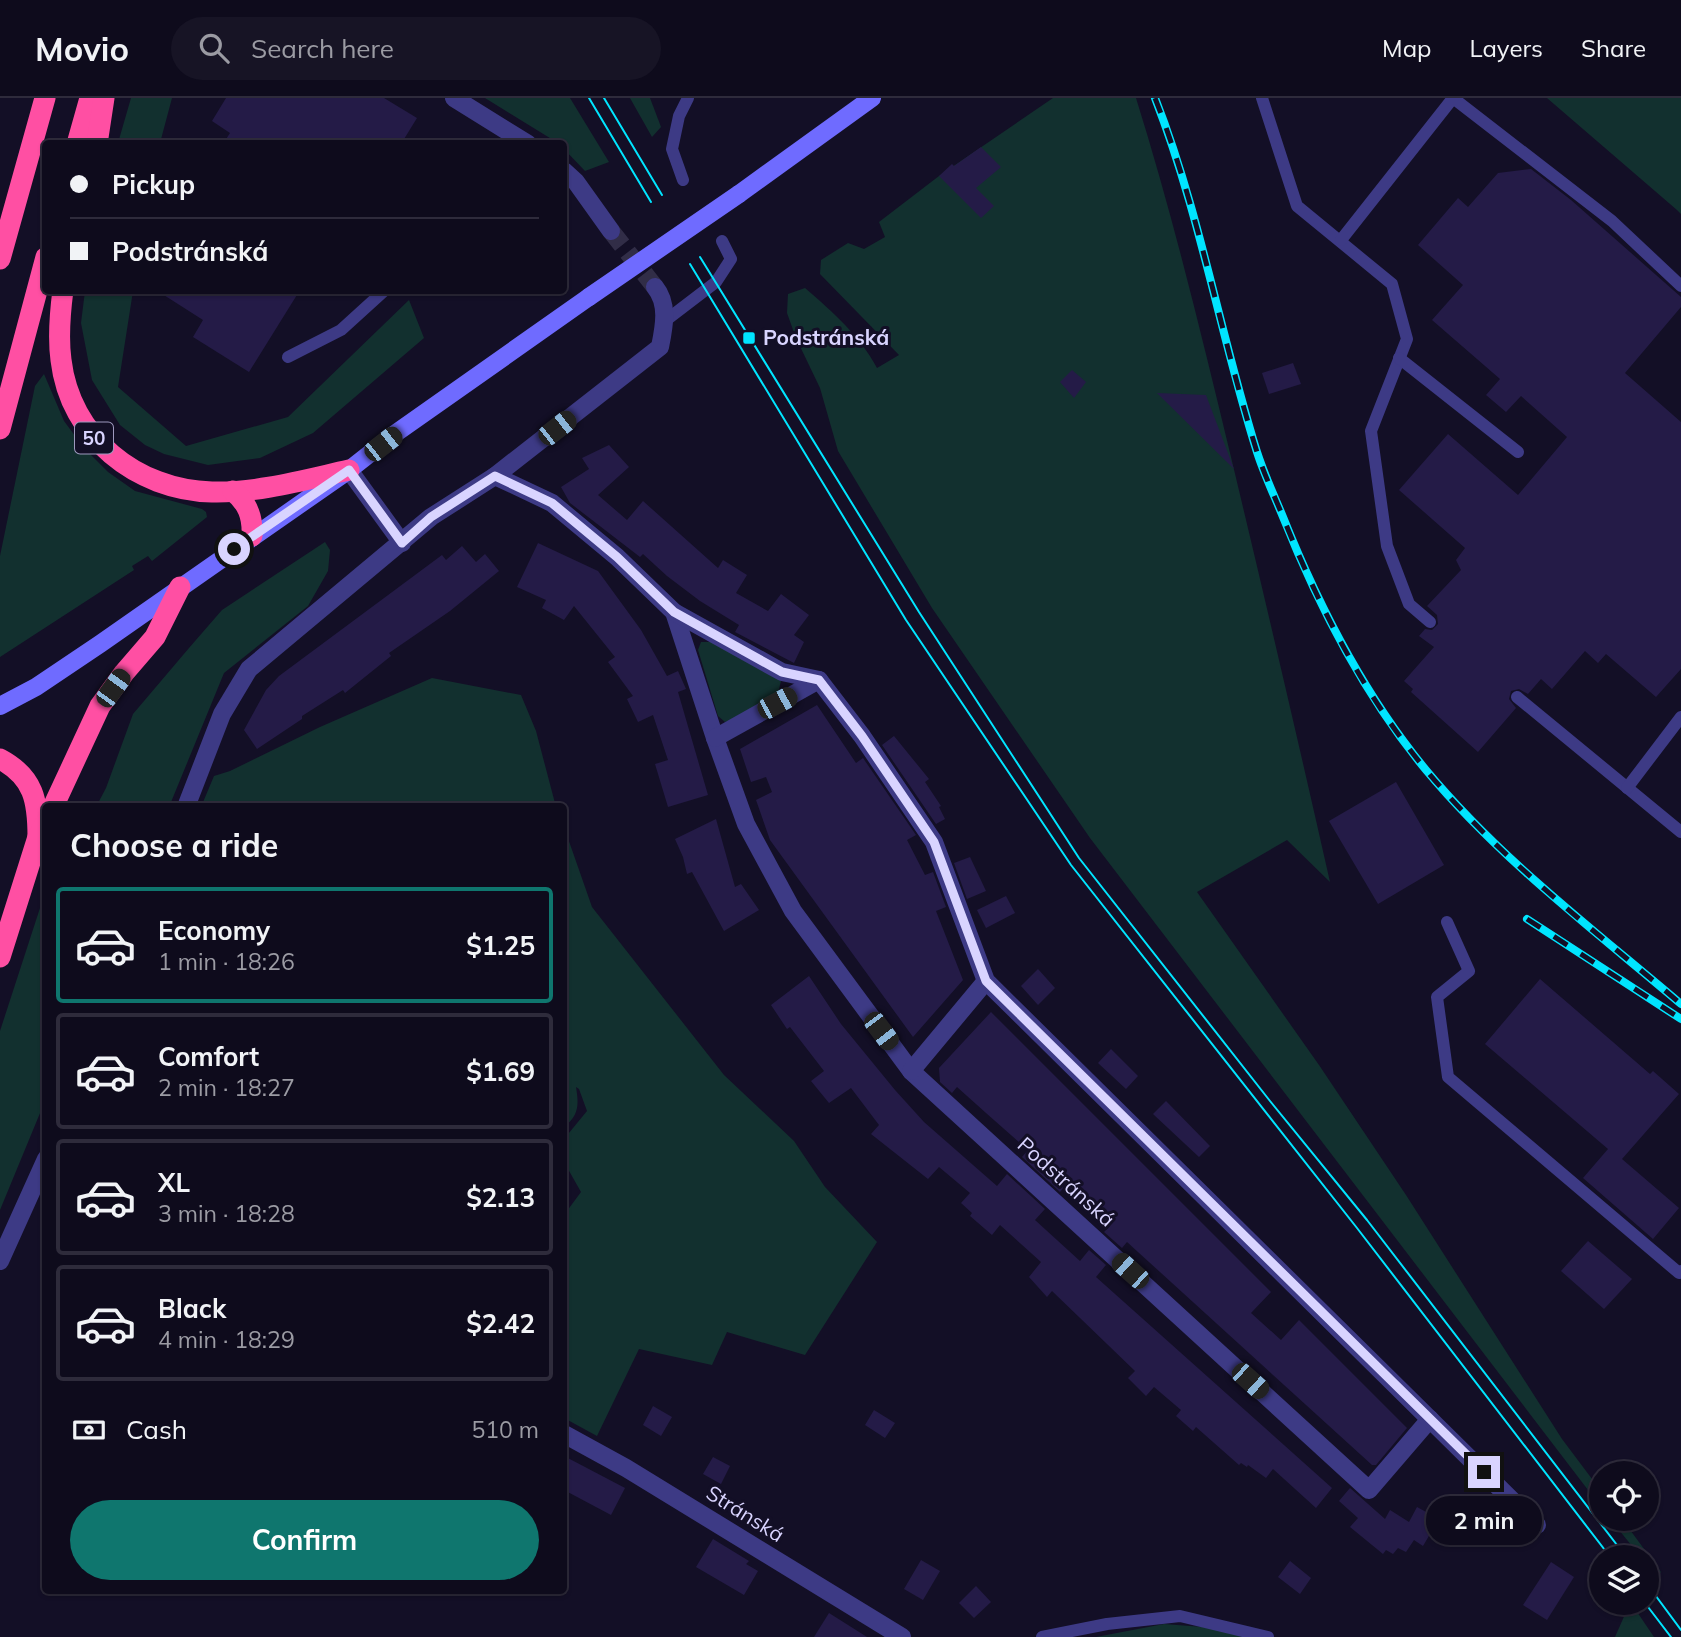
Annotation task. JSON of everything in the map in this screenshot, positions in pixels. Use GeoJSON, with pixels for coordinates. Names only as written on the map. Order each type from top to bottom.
{"type":"FeatureCollection","features":[{"type":"Feature","properties":{"kind":"highway"},"geometry":{"type":"LineString","coordinates":[[0,259],[45,98]]}},
{"type":"Feature","properties":{"kind":"highway"},"geometry":{"type":"LineString","coordinates":[[79,140],[90,98]]}},
{"type":"Feature","properties":{"kind":"highway"},"geometry":{"type":"LineString","coordinates":[[98,140],[104,98]]}},
{"type":"Feature","properties":{"kind":"highway"},"geometry":{"type":"LineString","coordinates":[[0,236],[17,197]]}},
{"type":"Feature","properties":{"kind":"highway"},"geometry":{"type":"LineString","coordinates":[[0,429],[42,272]]}},
{"type":"Feature","properties":{"kind":"highway","name":"50"},"geometry":{"type":"LineString","coordinates":[[63,294],[61,360],[78,415],[97,442],[132,470],[160,484],[195,491],[233,491],[349,470]]}},
{"type":"Feature","properties":{"kind":"highway"},"geometry":{"type":"LineString","coordinates":[[233,491],[248,507],[252,536]]}},
{"type":"Feature","properties":{"kind":"highway"},"geometry":{"type":"LineString","coordinates":[[55,803],[100,706],[155,637],[180,587]]}},
{"type":"Feature","properties":{"kind":"highway"},"geometry":{"type":"LineString","coordinates":[[0,759],[16,770],[30,786],[38,806],[42,830],[0,957]]}},
{"type":"Feature","properties":{"kind":"main road"},"geometry":{"type":"LineString","coordinates":[[0,706],[46,680],[349,470],[396,433],[873,98]]}},
{"type":"Feature","properties":{"kind":"street"},"geometry":{"type":"LineString","coordinates":[[454,98],[522,140]]}},
{"type":"Feature","properties":{"kind":"street"},"geometry":{"type":"LineString","coordinates":[[567,174],[576,182],[611,231]]}},
{"type":"Feature","properties":{"kind":"street"},"geometry":{"type":"LineString","coordinates":[[188,803],[222,714],[249,669],[431,517],[495,476],[660,347],[665,321],[661,294],[655,287]]}},
{"type":"Feature","properties":{"kind":"street"},"geometry":{"type":"LineString","coordinates":[[349,470],[402,543]]}},
{"type":"Feature","properties":{"kind":"street","name":"Podstránská"},"geometry":{"type":"LineString","coordinates":[[495,476],[552,503],[617,557],[674,612],[782,672],[819,680]]}},
{"type":"Feature","properties":{"kind":"street","name":"Podstránská"},"geometry":{"type":"LineString","coordinates":[[674,612],[746,824],[793,911],[911,1071],[1369,1490],[1430,1419]]}},
{"type":"Feature","properties":{"kind":"street"},"geometry":{"type":"LineString","coordinates":[[715,737],[819,680],[862,736],[934,842],[986,981],[1538,1525]]}},
{"type":"Feature","properties":{"kind":"street"},"geometry":{"type":"LineString","coordinates":[[911,1071],[986,981]]}},
{"type":"Feature","properties":{"kind":"street"},"geometry":{"type":"LineString","coordinates":[[0,1261],[42,1168]]}},
{"type":"Feature","properties":{"kind":"street","name":"Stránská"},"geometry":{"type":"LineString","coordinates":[[567,1436],[626,1468],[902,1637]]}},
{"type":"Feature","properties":{"kind":"lane"},"geometry":{"type":"LineString","coordinates":[[682,180],[673,149],[679,116],[688,98]]}},
{"type":"Feature","properties":{"kind":"lane"},"geometry":{"type":"LineString","coordinates":[[1262,98],[1297,206],[1392,284],[1407,339],[1371,431],[1387,547],[1409,604],[1430,622]]}},
{"type":"Feature","properties":{"kind":"lane"},"geometry":{"type":"LineString","coordinates":[[1341,240],[1453,98],[1612,221],[1681,286]]}},
{"type":"Feature","properties":{"kind":"lane"},"geometry":{"type":"LineString","coordinates":[[665,321],[716,282],[731,260],[723,241]]}},
{"type":"Feature","properties":{"kind":"lane"},"geometry":{"type":"LineString","coordinates":[[288,357],[341,330],[381,294]]}},
{"type":"Feature","properties":{"kind":"lane"},"geometry":{"type":"LineString","coordinates":[[1399,358],[1518,452]]}},
{"type":"Feature","properties":{"kind":"lane"},"geometry":{"type":"LineString","coordinates":[[1517,697],[1681,832]]}},
{"type":"Feature","properties":{"kind":"lane"},"geometry":{"type":"LineString","coordinates":[[1627,788],[1681,717]]}},
{"type":"Feature","properties":{"kind":"lane"},"geometry":{"type":"LineString","coordinates":[[1447,922],[1469,971],[1437,997],[1448,1077],[1679,1273],[1681,1271]]}},
{"type":"Feature","properties":{"kind":"lane"},"geometry":{"type":"LineString","coordinates":[[1041,1637],[1107,1624],[1180,1616],[1268,1637]]}},
{"type":"Feature","properties":{"kind":"green space"},"geometry":{"type":"Polygon","coordinates":[[[131,98],[172,98],[161,140],[119,140],[131,98]]]}},
{"type":"Feature","properties":{"kind":"green space"},"geometry":{"type":"Polygon","coordinates":[[[485,98],[570,98],[609,162],[585,171],[567,152],[567,140],[553,140],[485,98]]]}},
{"type":"Feature","properties":{"kind":"green space"},"geometry":{"type":"Polygon","coordinates":[[[630,98],[650,98],[661,127],[652,137],[630,98]]]}},
{"type":"Feature","properties":{"kind":"green space"},"geometry":{"type":"Polygon","coordinates":[[[1053,98],[1136,98],[1175,232],[1209,367],[1330,882],[1287,840],[1197,892],[1319,1065],[1406,1195],[1562,1439],[1589,1475],[1589,1491],[1090,838],[932,608],[838,451],[820,388],[787,313],[788,294],[805,288],[854,335],[877,368],[899,355],[820,274],[821,260],[848,243],[864,249],[885,237],[879,222],[939,176],[1053,98]]]}},
{"type":"Feature","properties":{"kind":"green space"},"geometry":{"type":"Polygon","coordinates":[[[1547,98],[1681,98],[1681,214],[1677,210],[1547,98]]]}},
{"type":"Feature","properties":{"kind":"green space"},"geometry":{"type":"Polygon","coordinates":[[[85,294],[133,294],[118,387],[186,446],[288,417],[409,300],[424,338],[313,433],[260,458],[208,465],[164,454],[145,445],[120,425],[92,380],[81,323],[85,294]]]}},
{"type":"Feature","properties":{"kind":"green space"},"geometry":{"type":"Polygon","coordinates":[[[44,374],[64,421],[84,448],[108,472],[135,491],[202,509],[207,517],[152,561],[148,556],[132,566],[134,570],[0,657],[0,556],[35,386],[44,374]]]}},
{"type":"Feature","properties":{"kind":"green space"},"geometry":{"type":"Polygon","coordinates":[[[325,542],[330,550],[328,571],[308,606],[224,673],[171,803],[98,803],[133,714],[222,610],[325,542]]]}},
{"type":"Feature","properties":{"kind":"green space"},"geometry":{"type":"Polygon","coordinates":[[[701,642],[715,642],[775,677],[781,681],[778,693],[735,719],[725,722],[718,716],[698,650],[701,642]]]}},
{"type":"Feature","properties":{"kind":"green space"},"geometry":{"type":"Polygon","coordinates":[[[432,678],[521,695],[536,731],[555,803],[203,803],[214,776],[230,771],[320,727],[432,678]]]}},
{"type":"Feature","properties":{"kind":"green space"},"geometry":{"type":"Polygon","coordinates":[[[567,836],[592,907],[724,1075],[794,1141],[825,1187],[877,1242],[805,1355],[727,1332],[712,1365],[639,1349],[597,1436],[567,1420],[567,1211],[581,1192],[567,1167],[567,1135],[587,1111],[576,1087],[578,1099],[573,1118],[567,1124],[567,836]]]}},
{"type":"Feature","properties":{"kind":"green space"},"geometry":{"type":"Polygon","coordinates":[[[42,904],[42,1108],[0,1210],[0,1031],[42,904]]]}},
{"type":"Feature","properties":{"kind":"green space"},"geometry":{"type":"Polygon","coordinates":[[[1620,1531],[1631,1531],[1641,1545],[1631,1545],[1620,1531]]]}},
{"type":"Feature","properties":{"kind":"green space"},"geometry":{"type":"Polygon","coordinates":[[[1625,1615],[1639,1615],[1654,1637],[1615,1637],[1625,1615]]]}},
{"type":"Feature","properties":{"kind":"green space"},"geometry":{"type":"Polygon","coordinates":[[[1164,1624],[1229,1629],[1253,1637],[1096,1637],[1164,1624]]]}},
{"type":"Feature","properties":{"kind":"building"},"geometry":{"type":"Polygon","coordinates":[[[226,98],[384,98],[417,118],[403,140],[226,140],[230,133],[212,121],[226,98]]]}},
{"type":"Feature","properties":{"kind":"building"},"geometry":{"type":"Polygon","coordinates":[[[981,147],[1001,167],[976,188],[994,206],[981,218],[939,176],[952,164],[954,166],[981,147]]]}},
{"type":"Feature","properties":{"kind":"building"},"geometry":{"type":"Polygon","coordinates":[[[1531,169],[1571,200],[1681,297],[1681,307],[1625,373],[1681,422],[1681,669],[1656,697],[1606,654],[1598,663],[1585,651],[1552,689],[1541,679],[1528,694],[1519,689],[1511,691],[1509,699],[1516,708],[1478,752],[1411,692],[1413,689],[1404,681],[1434,647],[1419,636],[1425,629],[1432,630],[1438,624],[1437,615],[1427,606],[1461,570],[1456,560],[1465,548],[1399,490],[1448,434],[1518,495],[1567,437],[1521,396],[1506,412],[1486,395],[1500,379],[1432,320],[1463,285],[1418,245],[1458,198],[1468,207],[1498,173],[1531,169]]]}},
{"type":"Feature","properties":{"kind":"building"},"geometry":{"type":"Polygon","coordinates":[[[162,294],[298,294],[249,372],[193,337],[203,320],[162,294]]]}},
{"type":"Feature","properties":{"kind":"building"},"geometry":{"type":"Polygon","coordinates":[[[1293,363],[1301,384],[1269,394],[1262,373],[1293,363]]]}},
{"type":"Feature","properties":{"kind":"building"},"geometry":{"type":"Polygon","coordinates":[[[1072,370],[1086,382],[1074,398],[1060,382],[1072,370]]]}},
{"type":"Feature","properties":{"kind":"building"},"geometry":{"type":"Polygon","coordinates":[[[1157,393],[1206,395],[1234,469],[1157,393]]]}},
{"type":"Feature","properties":{"kind":"building"},"geometry":{"type":"Polygon","coordinates":[[[609,445],[629,467],[598,495],[627,520],[643,501],[718,568],[723,560],[747,575],[736,593],[768,611],[781,594],[809,615],[794,635],[804,642],[794,663],[735,632],[739,625],[700,601],[643,554],[640,557],[570,503],[561,487],[589,469],[582,458],[609,445]]]}},
{"type":"Feature","properties":{"kind":"building"},"geometry":{"type":"Polygon","coordinates":[[[538,543],[598,571],[641,630],[667,676],[678,671],[686,689],[678,692],[708,795],[668,807],[655,764],[668,760],[653,715],[638,722],[627,699],[633,696],[608,662],[615,657],[574,606],[564,620],[542,608],[546,600],[517,587],[538,543]]]}},
{"type":"Feature","properties":{"kind":"building"},"geometry":{"type":"Polygon","coordinates":[[[462,546],[476,562],[485,554],[499,571],[450,611],[389,653],[391,656],[345,693],[343,690],[302,716],[302,719],[257,749],[244,730],[266,690],[279,676],[442,555],[446,560],[462,546]]]}},
{"type":"Feature","properties":{"kind":"building"},"geometry":{"type":"Polygon","coordinates":[[[817,705],[856,763],[863,758],[916,835],[907,840],[925,875],[933,872],[946,907],[936,911],[963,980],[913,1037],[770,840],[756,800],[772,792],[766,777],[751,782],[740,749],[817,705]]]}},
{"type":"Feature","properties":{"kind":"building"},"geometry":{"type":"Polygon","coordinates":[[[894,736],[929,779],[925,782],[941,806],[939,807],[945,819],[936,824],[882,745],[894,736]]]}},
{"type":"Feature","properties":{"kind":"building"},"geometry":{"type":"Polygon","coordinates":[[[1396,782],[1444,865],[1378,904],[1329,821],[1396,782]]]}},
{"type":"Feature","properties":{"kind":"building"},"geometry":{"type":"Polygon","coordinates":[[[716,819],[735,887],[741,884],[759,910],[724,931],[692,872],[687,874],[675,839],[716,819]]]}},
{"type":"Feature","properties":{"kind":"building"},"geometry":{"type":"Polygon","coordinates":[[[970,857],[986,891],[967,899],[954,863],[970,857]]]}},
{"type":"Feature","properties":{"kind":"building"},"geometry":{"type":"Polygon","coordinates":[[[1006,896],[1015,913],[986,928],[977,910],[1006,896]]]}},
{"type":"Feature","properties":{"kind":"building"},"geometry":{"type":"Polygon","coordinates":[[[1038,969],[1055,988],[1038,1005],[1021,986],[1038,969]]]}},
{"type":"Feature","properties":{"kind":"building"},"geometry":{"type":"Polygon","coordinates":[[[809,976],[841,1024],[924,1122],[997,1186],[1007,1174],[1045,1209],[1035,1220],[1080,1261],[1089,1250],[1106,1265],[1096,1277],[1332,1488],[1316,1508],[1273,1469],[1266,1478],[1248,1465],[1239,1465],[1196,1427],[1193,1431],[1176,1416],[1181,1410],[1154,1387],[1146,1396],[1128,1378],[1135,1371],[1052,1291],[1047,1297],[1029,1277],[1041,1262],[1000,1225],[992,1235],[970,1216],[972,1213],[961,1203],[970,1193],[939,1167],[928,1179],[871,1134],[879,1125],[851,1088],[829,1103],[811,1081],[824,1071],[790,1027],[787,1029],[771,1005],[809,976]]]}},
{"type":"Feature","properties":{"kind":"building"},"geometry":{"type":"Polygon","coordinates":[[[1540,979],[1650,1074],[1653,1071],[1679,1094],[1622,1159],[1679,1208],[1653,1239],[1583,1178],[1608,1149],[1485,1044],[1540,979]]]}},
{"type":"Feature","properties":{"kind":"building"},"geometry":{"type":"Polygon","coordinates":[[[991,1012],[1271,1292],[1251,1313],[1281,1340],[1299,1320],[1407,1428],[1376,1465],[1372,1465],[1127,1242],[1122,1248],[1104,1232],[1110,1226],[1066,1185],[1060,1192],[1022,1157],[1028,1150],[957,1087],[952,1093],[940,1082],[939,1068],[991,1012]]]}},
{"type":"Feature","properties":{"kind":"building"},"geometry":{"type":"Polygon","coordinates":[[[1111,1049],[1138,1076],[1126,1089],[1098,1063],[1111,1049]]]}},
{"type":"Feature","properties":{"kind":"building"},"geometry":{"type":"Polygon","coordinates":[[[1166,1101],[1210,1146],[1199,1157],[1153,1114],[1166,1101]]]}},
{"type":"Feature","properties":{"kind":"building"},"geometry":{"type":"Polygon","coordinates":[[[1588,1241],[1632,1279],[1604,1309],[1561,1271],[1588,1241]]]}},
{"type":"Feature","properties":{"kind":"building"},"geometry":{"type":"Polygon","coordinates":[[[653,1406],[672,1417],[661,1436],[643,1425],[653,1406]]]}},
{"type":"Feature","properties":{"kind":"building"},"geometry":{"type":"Polygon","coordinates":[[[874,1410],[895,1423],[885,1438],[865,1425],[874,1410]]]}},
{"type":"Feature","properties":{"kind":"building"},"geometry":{"type":"Polygon","coordinates":[[[713,1457],[730,1466],[721,1484],[703,1474],[713,1457]]]}},
{"type":"Feature","properties":{"kind":"building"},"geometry":{"type":"Polygon","coordinates":[[[567,1458],[625,1488],[611,1515],[567,1492],[567,1458]]]}},
{"type":"Feature","properties":{"kind":"building"},"geometry":{"type":"Polygon","coordinates":[[[1350,1488],[1385,1519],[1390,1510],[1409,1522],[1417,1507],[1439,1519],[1423,1546],[1414,1540],[1406,1552],[1398,1548],[1393,1554],[1386,1550],[1383,1554],[1350,1527],[1358,1518],[1339,1501],[1350,1488]]]}},
{"type":"Feature","properties":{"kind":"building"},"geometry":{"type":"Polygon","coordinates":[[[1477,1494],[1499,1514],[1484,1531],[1463,1513],[1477,1494]]]}},
{"type":"Feature","properties":{"kind":"building"},"geometry":{"type":"Polygon","coordinates":[[[713,1539],[749,1561],[746,1564],[758,1571],[744,1595],[696,1567],[713,1539]]]}},
{"type":"Feature","properties":{"kind":"building"},"geometry":{"type":"Polygon","coordinates":[[[921,1560],[940,1571],[923,1600],[904,1589],[921,1560]]]}},
{"type":"Feature","properties":{"kind":"building"},"geometry":{"type":"Polygon","coordinates":[[[1290,1561],[1311,1578],[1300,1594],[1278,1577],[1290,1561]]]}},
{"type":"Feature","properties":{"kind":"building"},"geometry":{"type":"Polygon","coordinates":[[[1551,1562],[1574,1577],[1547,1620],[1523,1605],[1551,1562]]]}},
{"type":"Feature","properties":{"kind":"building"},"geometry":{"type":"Polygon","coordinates":[[[976,1586],[991,1602],[974,1618],[959,1603],[976,1586]]]}},
{"type":"Feature","properties":{"kind":"building"},"geometry":{"type":"Polygon","coordinates":[[[829,1613],[867,1637],[814,1637],[829,1613]]]}},
{"type":"Feature","properties":{"kind":"tunnel"},"geometry":{"type":"LineString","coordinates":[[611,231],[655,287]]}},
{"type":"Feature","properties":{"kind":"tram line"},"geometry":{"type":"LineString","coordinates":[[589,98],[651,202]]}},
{"type":"Feature","properties":{"kind":"tram line"},"geometry":{"type":"LineString","coordinates":[[604,98],[662,195]]}},
{"type":"Feature","properties":{"kind":"tram line"},"geometry":{"type":"LineString","coordinates":[[700,257],[919,612],[1079,858],[1367,1220],[1617,1545]]}},
{"type":"Feature","properties":{"kind":"tram line"},"geometry":{"type":"LineString","coordinates":[[690,264],[906,620],[1071,865],[1357,1228],[1601,1545]]}},
{"type":"Feature","properties":{"kind":"tram line"},"geometry":{"type":"LineString","coordinates":[[1659,1600],[1681,1630]]}},
{"type":"Feature","properties":{"kind":"tram line"},"geometry":{"type":"LineString","coordinates":[[1654,1615],[1671,1637]]}},
{"type":"Feature","properties":{"kind":"railway"},"geometry":{"type":"LineString","coordinates":[[1155,98],[1185,185],[1260,460],[1312,584],[1363,681],[1426,770],[1485,834],[1549,893],[1681,1004]]}},
{"type":"Feature","properties":{"kind":"railway"},"geometry":{"type":"LineString","coordinates":[[1527,919],[1681,1019]]}},
{"type":"Feature","properties":{"kind":"place","name":"Podstránská"},"geometry":{"type":"Point","coordinates":[749,338]}},
{"type":"Feature","properties":{"kind":"route"},"geometry":{"type":"LineString","coordinates":[[234,549],[349,470],[402,543],[431,517],[495,476],[552,503],[617,557],[674,612],[782,672],[819,680],[862,736],[934,842],[986,981],[1484,1472]]}}]}
